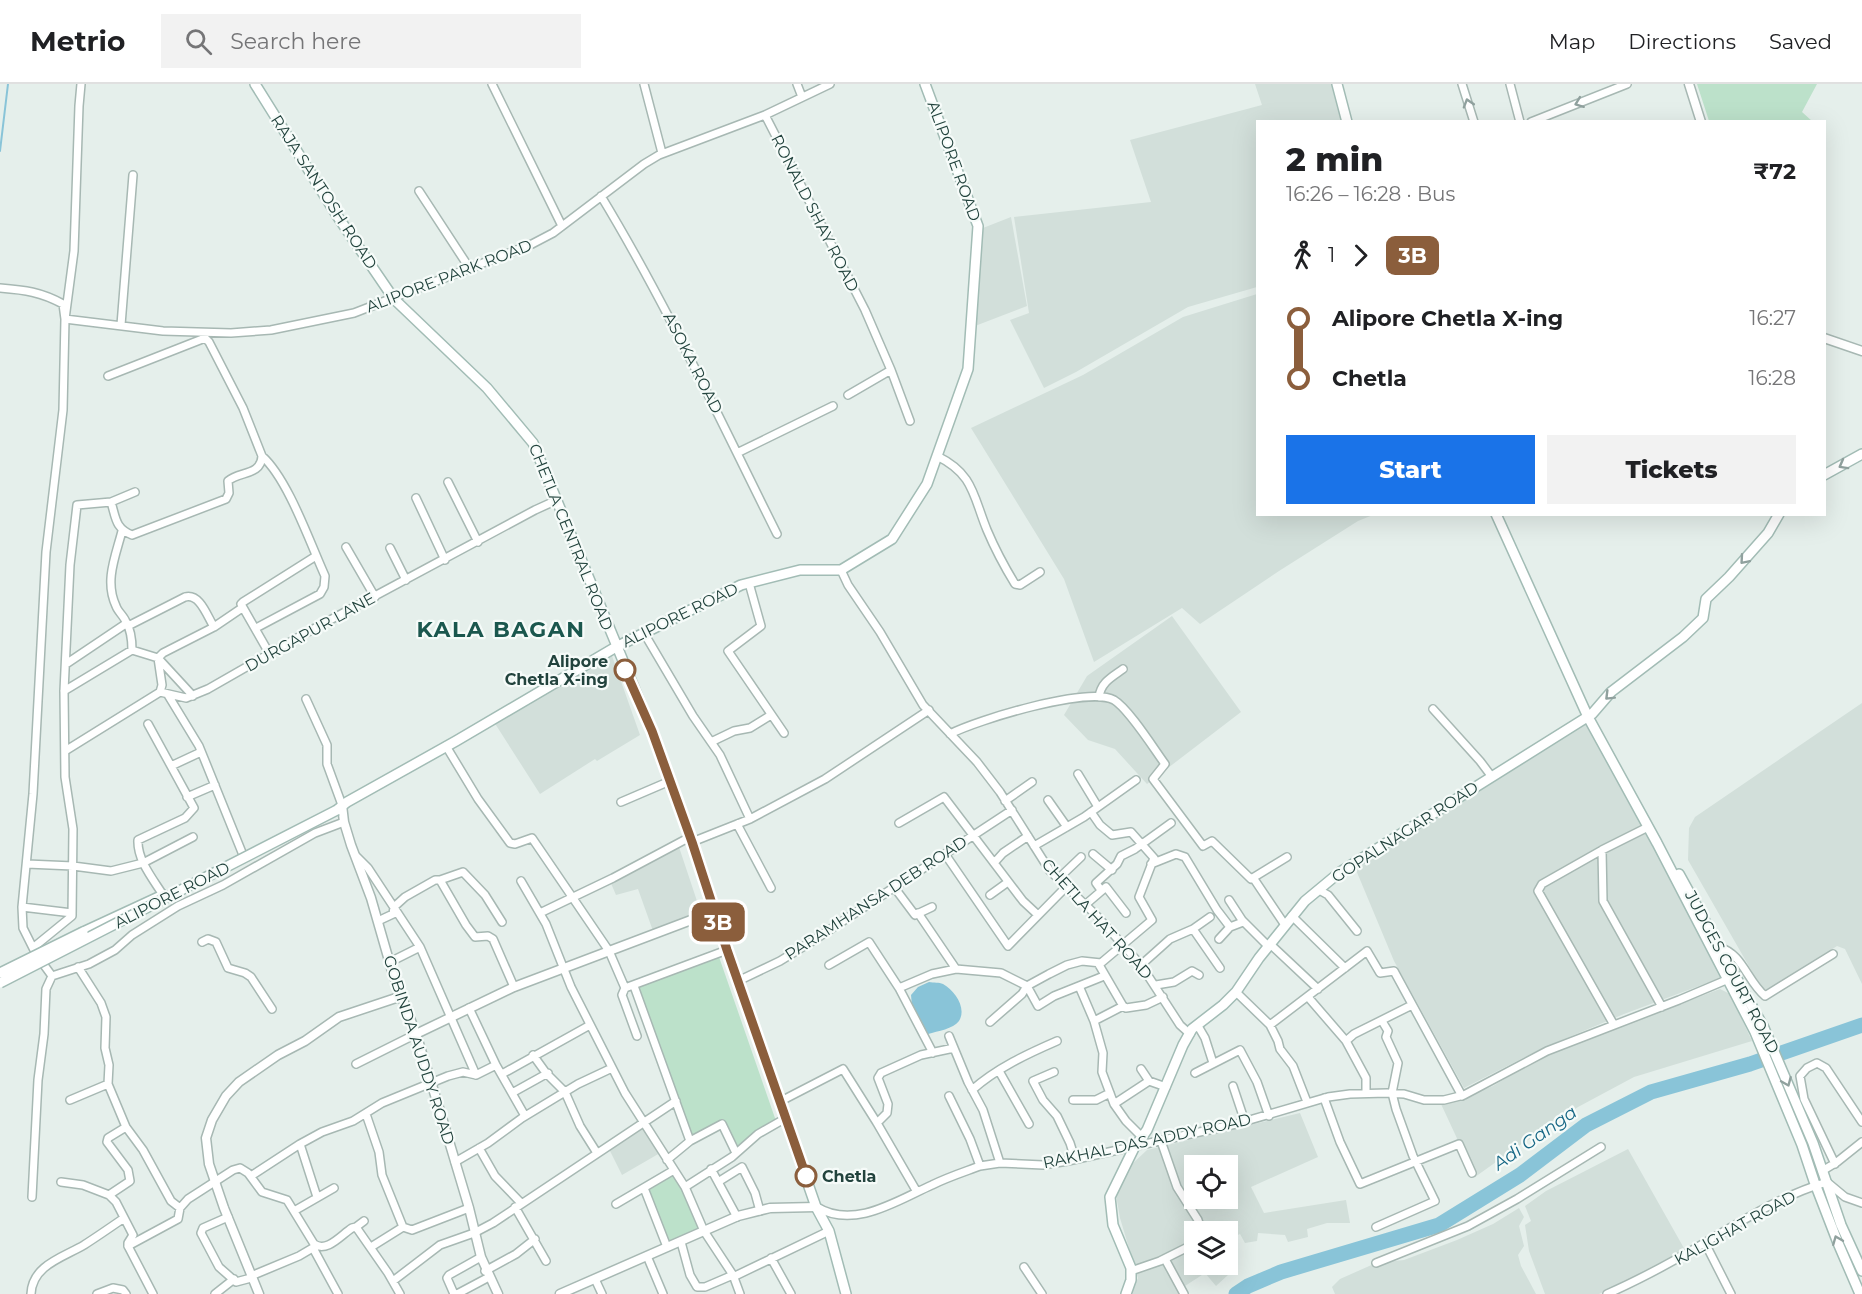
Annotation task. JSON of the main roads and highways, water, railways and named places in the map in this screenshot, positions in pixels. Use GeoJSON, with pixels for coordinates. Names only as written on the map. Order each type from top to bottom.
{"type":"FeatureCollection","features":[{"type":"Feature","properties":{"kind":"main road","name":"RAJA SANTOSH ROAD"},"geometry":{"type":"LineString","coordinates":[[255,84],[345,227],[394,299]]}},
{"type":"Feature","properties":{"kind":"main road","name":"ALIPORE ROAD"},"geometry":{"type":"LineString","coordinates":[[0,983],[339,807],[644,633],[741,585],[800,570],[841,570],[892,539],[927,484],[968,369],[978,226],[925,84]]}},
{"type":"Feature","properties":{"kind":"main road"},"geometry":{"type":"LineString","coordinates":[[1337,84],[1346,120]]}},
{"type":"Feature","properties":{"kind":"main road","name":"CHETLA CENTRAL ROAD"},"geometry":{"type":"LineString","coordinates":[[394,299],[487,388],[530,437],[652,731],[816,1207],[829,1231],[846,1294]]}},
{"type":"Feature","properties":{"kind":"main road"},"geometry":{"type":"LineString","coordinates":[[1826,475],[1862,454]]}},
{"type":"Feature","properties":{"kind":"main road"},"geometry":{"type":"LineString","coordinates":[[1497,516],[1590,716],[1729,975]]}},
{"type":"Feature","properties":{"kind":"main road"},"geometry":{"type":"LineString","coordinates":[[1503,516],[1590,716]]}},
{"type":"Feature","properties":{"kind":"main road","name":"GOPALNAGAR ROAD"},"geometry":{"type":"LineString","coordinates":[[1127,1293],[1131,1270],[1113,1225],[1110,1197],[1134,1148],[1147,1130],[1190,1034],[1236,992],[1269,945],[1305,901],[1340,872],[1590,716],[1611,692],[1683,637],[1702,618],[1706,599],[1768,533],[1778,516]]}},
{"type":"Feature","properties":{"kind":"main road","name":"JUDGES COURT ROAD"},"geometry":{"type":"LineString","coordinates":[[1590,716],[1719,946],[1729,975],[1760,1030],[1812,1143],[1841,1225],[1862,1271]]}},
{"type":"Feature","properties":{"kind":"main road","name":"ALIPORE ROAD"},"geometry":{"type":"LineString","coordinates":[[0,973],[339,807]]}},
{"type":"Feature","properties":{"kind":"main road","name":"JUDGES COURT ROAD"},"geometry":{"type":"LineString","coordinates":[[1760,1030],[1815,1185],[1860,1294]]}},
{"type":"Feature","properties":{"kind":"water"},"geometry":{"type":"Polygon","coordinates":[[[929,982],[941,983],[947,987],[955,995],[962,1011],[956,1024],[928,1034],[915,1016],[911,995],[918,987],[929,982]]]}},
{"type":"Feature","properties":{"kind":"waterway"},"geometry":{"type":"LineString","coordinates":[[0,151],[8,84]]}},
{"type":"Feature","properties":{"kind":"waterway","name":"Adi Ganga"},"geometry":{"type":"LineString","coordinates":[[1236,1294],[1248,1286],[1281,1272],[1439,1225],[1520,1175],[1586,1125],[1651,1092],[1750,1064],[1862,1025]]}},
{"type":"Feature","properties":{"kind":"place","name":"Alipore Chetla X-ing"},"geometry":{"type":"Point","coordinates":[625,670]}},
{"type":"Feature","properties":{"kind":"place","name":"Chetla"},"geometry":{"type":"Point","coordinates":[806,1176]}},
{"type":"Feature","properties":{"kind":"district","name":"KALA BAGAN"},"geometry":{"type":"Point","coordinates":[501,629]}}]}
